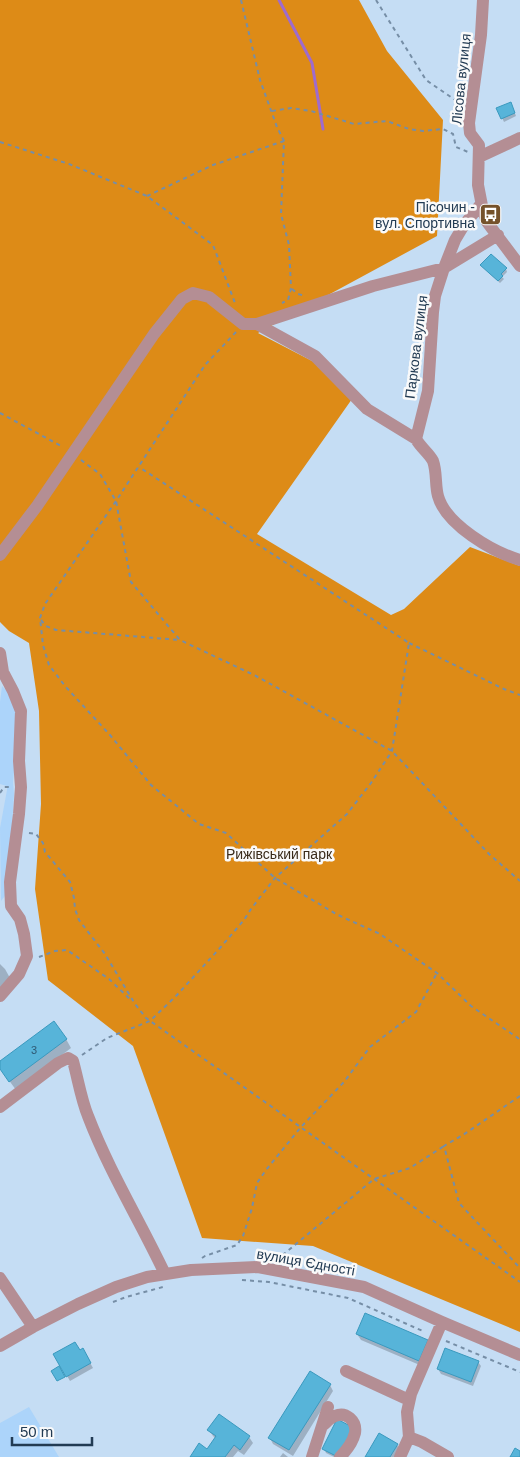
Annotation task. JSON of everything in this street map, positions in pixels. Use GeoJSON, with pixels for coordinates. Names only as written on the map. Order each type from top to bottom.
{"type":"FeatureCollection","features":[{"type":"Feature","properties":{"kind":"street","name":"Лісова вулиця"},"geometry":{"type":"LineString","coordinates":[[483,0],[482,35],[469,123],[470,133],[479,145],[478,185],[481,204],[487,222],[520,266]]}},
{"type":"Feature","properties":{"kind":"street"},"geometry":{"type":"LineString","coordinates":[[479,157],[520,138]]}},
{"type":"Feature","properties":{"kind":"street","name":"Паркова вулиця"},"geometry":{"type":"LineString","coordinates":[[416,439],[428,391],[433,312],[436,296],[455,240],[464,224],[481,204]]}},
{"type":"Feature","properties":{"kind":"street"},"geometry":{"type":"LineString","coordinates":[[0,555],[37,506],[154,334],[182,299],[193,293],[209,297],[243,324],[257,324],[373,286],[444,268],[498,235]]}},
{"type":"Feature","properties":{"kind":"street"},"geometry":{"type":"LineString","coordinates":[[257,324],[315,356],[367,410],[416,439],[421,447],[431,456],[439,497],[450,516],[461,527],[483,543],[520,560]]}},
{"type":"Feature","properties":{"kind":"street"},"geometry":{"type":"LineString","coordinates":[[0,652],[3,672],[21,711],[19,761],[21,787],[6,908],[20,920],[27,956],[20,974],[0,996]]}},
{"type":"Feature","properties":{"kind":"street"},"geometry":{"type":"LineString","coordinates":[[0,1107],[58,1062],[71,1059],[87,1114],[112,1172],[148,1237],[165,1274]]}},
{"type":"Feature","properties":{"kind":"street","name":"вулиця Єдності"},"geometry":{"type":"LineString","coordinates":[[0,1346],[78,1304],[116,1287],[165,1274],[186,1271],[258,1267],[364,1287],[520,1355]]}},
{"type":"Feature","properties":{"kind":"street"},"geometry":{"type":"LineString","coordinates":[[0,1278],[33,1327]]}},
{"type":"Feature","properties":{"kind":"street"},"geometry":{"type":"LineString","coordinates":[[400,1457],[409,1437],[407,1412],[409,1400],[442,1322]]}},
{"type":"Feature","properties":{"kind":"street"},"geometry":{"type":"LineString","coordinates":[[346,1371],[409,1400]]}},
{"type":"Feature","properties":{"kind":"street"},"geometry":{"type":"LineString","coordinates":[[312,1457],[328,1407]]}},
{"type":"Feature","properties":{"kind":"street"},"geometry":{"type":"LineString","coordinates":[[322,1426],[338,1415],[347,1416],[354,1422],[354,1436],[340,1457]]}},
{"type":"Feature","properties":{"kind":"street"},"geometry":{"type":"LineString","coordinates":[[409,1437],[448,1457]]}},
{"type":"Feature","properties":{"kind":"path"},"geometry":{"type":"LineString","coordinates":[[241,0],[260,80],[284,141],[281,214],[289,245],[291,288],[288,300],[279,304]]}},
{"type":"Feature","properties":{"kind":"path"},"geometry":{"type":"LineString","coordinates":[[376,0],[426,80],[471,111]]}},
{"type":"Feature","properties":{"kind":"path"},"geometry":{"type":"LineString","coordinates":[[272,111],[291,108],[311,111],[354,124],[387,121],[422,131],[443,129],[453,134],[456,147],[479,157]]}},
{"type":"Feature","properties":{"kind":"path"},"geometry":{"type":"LineString","coordinates":[[147,196],[214,165],[284,141]]}},
{"type":"Feature","properties":{"kind":"path"},"geometry":{"type":"LineString","coordinates":[[0,142],[69,164],[147,196],[213,245],[237,306]]}},
{"type":"Feature","properties":{"kind":"path"},"geometry":{"type":"LineString","coordinates":[[243,324],[205,365],[139,467],[45,604],[40,618],[43,645],[49,665],[65,686],[110,735],[150,785],[199,824],[226,833],[276,878],[338,915],[380,934],[437,973],[472,1006],[519,1038],[520,1042]]}},
{"type":"Feature","properties":{"kind":"path"},"geometry":{"type":"LineString","coordinates":[[139,467],[409,643],[520,695]]}},
{"type":"Feature","properties":{"kind":"path"},"geometry":{"type":"LineString","coordinates":[[116,501],[131,582],[180,640]]}},
{"type":"Feature","properties":{"kind":"path"},"geometry":{"type":"LineString","coordinates":[[40,618],[46,626],[56,630],[180,640],[256,676],[392,751],[489,854],[520,881]]}},
{"type":"Feature","properties":{"kind":"path"},"geometry":{"type":"LineString","coordinates":[[71,1059],[107,1038],[150,1021],[220,948],[276,878],[347,814],[371,783],[392,751],[409,643]]}},
{"type":"Feature","properties":{"kind":"path"},"geometry":{"type":"LineString","coordinates":[[0,793],[4,787]]}},
{"type":"Feature","properties":{"kind":"path"},"geometry":{"type":"LineString","coordinates":[[17,828],[36,834],[43,843],[46,852],[70,882],[79,920],[105,954],[135,1004],[146,1018],[520,1282]]}},
{"type":"Feature","properties":{"kind":"path"},"geometry":{"type":"LineString","coordinates":[[27,956],[31,958],[55,951],[67,950],[109,979],[135,1004]]}},
{"type":"Feature","properties":{"kind":"path"},"geometry":{"type":"LineString","coordinates":[[186,1271],[204,1256],[237,1245],[243,1236],[252,1208],[257,1183],[300,1127],[344,1082],[370,1047],[416,1012],[437,973]]}},
{"type":"Feature","properties":{"kind":"path"},"geometry":{"type":"LineString","coordinates":[[275,1258],[284,1254],[374,1179],[410,1168],[464,1135],[520,1096]]}},
{"type":"Feature","properties":{"kind":"path"},"geometry":{"type":"LineString","coordinates":[[444,1146],[459,1203],[520,1268]]}},
{"type":"Feature","properties":{"kind":"path"},"geometry":{"type":"LineString","coordinates":[[240,1280],[268,1282],[348,1298],[520,1372]]}},
{"type":"Feature","properties":{"kind":"path"},"geometry":{"type":"LineString","coordinates":[[108,1304],[164,1287]]}},
{"type":"Feature","properties":{"kind":"shaded area"},"geometry":{"type":"Polygon","coordinates":[[[2,686],[11,695],[19,716],[13,782],[14,794],[8,892],[1,901],[0,828],[7,790],[7,786],[0,784],[0,702],[2,686]]]}},
{"type":"Feature","properties":{"kind":"shaded area"},"geometry":{"type":"Polygon","coordinates":[[[29,1407],[59,1457],[0,1457],[0,1423],[29,1407]]]}},
{"type":"Feature","properties":{"kind":"green space","name":"Рижівський парк"},"geometry":{"type":"Polygon","coordinates":[[[0,0],[359,0],[387,51],[443,120],[437,236],[258,333],[314,362],[352,399],[257,534],[391,615],[404,609],[470,547],[520,566],[520,1332],[313,1246],[202,1238],[133,1046],[48,980],[35,889],[41,804],[39,711],[29,643],[9,631],[0,622],[0,0]]]}},
{"type":"Feature","properties":{"kind":"building"},"geometry":{"type":"Polygon","coordinates":[[[511,102],[515,113],[501,119],[496,108],[511,102]]]}},
{"type":"Feature","properties":{"kind":"building"},"geometry":{"type":"Polygon","coordinates":[[[491,254],[507,268],[501,274],[503,276],[498,281],[480,265],[491,254]]]}},
{"type":"Feature","properties":{"kind":"building"},"geometry":{"type":"Polygon","coordinates":[[[54,1021],[67,1039],[9,1082],[0,1069],[0,1061],[54,1021]]]}},
{"type":"Feature","properties":{"kind":"building"},"geometry":{"type":"Polygon","coordinates":[[[365,1313],[428,1340],[419,1361],[356,1334],[365,1313]]]}},
{"type":"Feature","properties":{"kind":"building"},"geometry":{"type":"Polygon","coordinates":[[[75,1342],[80,1350],[83,1348],[91,1363],[66,1377],[53,1354],[75,1342]]]}},
{"type":"Feature","properties":{"kind":"building"},"geometry":{"type":"Polygon","coordinates":[[[445,1348],[479,1361],[471,1382],[437,1369],[445,1348]]]}},
{"type":"Feature","properties":{"kind":"building"},"geometry":{"type":"Polygon","coordinates":[[[59,1366],[65,1377],[57,1381],[51,1371],[59,1366]]]}},
{"type":"Feature","properties":{"kind":"building"},"geometry":{"type":"Polygon","coordinates":[[[310,1371],[331,1384],[289,1450],[268,1438],[310,1371]]]}},
{"type":"Feature","properties":{"kind":"building"},"geometry":{"type":"Polygon","coordinates":[[[219,1414],[250,1436],[240,1450],[234,1445],[225,1457],[190,1457],[199,1443],[207,1449],[216,1436],[207,1430],[219,1414]]]}},
{"type":"Feature","properties":{"kind":"building"},"geometry":{"type":"Polygon","coordinates":[[[337,1419],[354,1428],[338,1457],[322,1449],[337,1419]]]}},
{"type":"Feature","properties":{"kind":"building"},"geometry":{"type":"Polygon","coordinates":[[[379,1433],[398,1444],[390,1457],[365,1457],[379,1433]]]}},
{"type":"Feature","properties":{"kind":"building"},"geometry":{"type":"Polygon","coordinates":[[[515,1448],[520,1451],[520,1457],[510,1457],[515,1448]]]}},
{"type":"Feature","properties":{"kind":"waterway"},"geometry":{"type":"LineString","coordinates":[[279,0],[312,63],[323,129]]}},
{"type":"Feature","properties":{"kind":"place","name":"Пісочин - вул. Спортивна"},"geometry":{"type":"Point","coordinates":[491,215]}}]}
